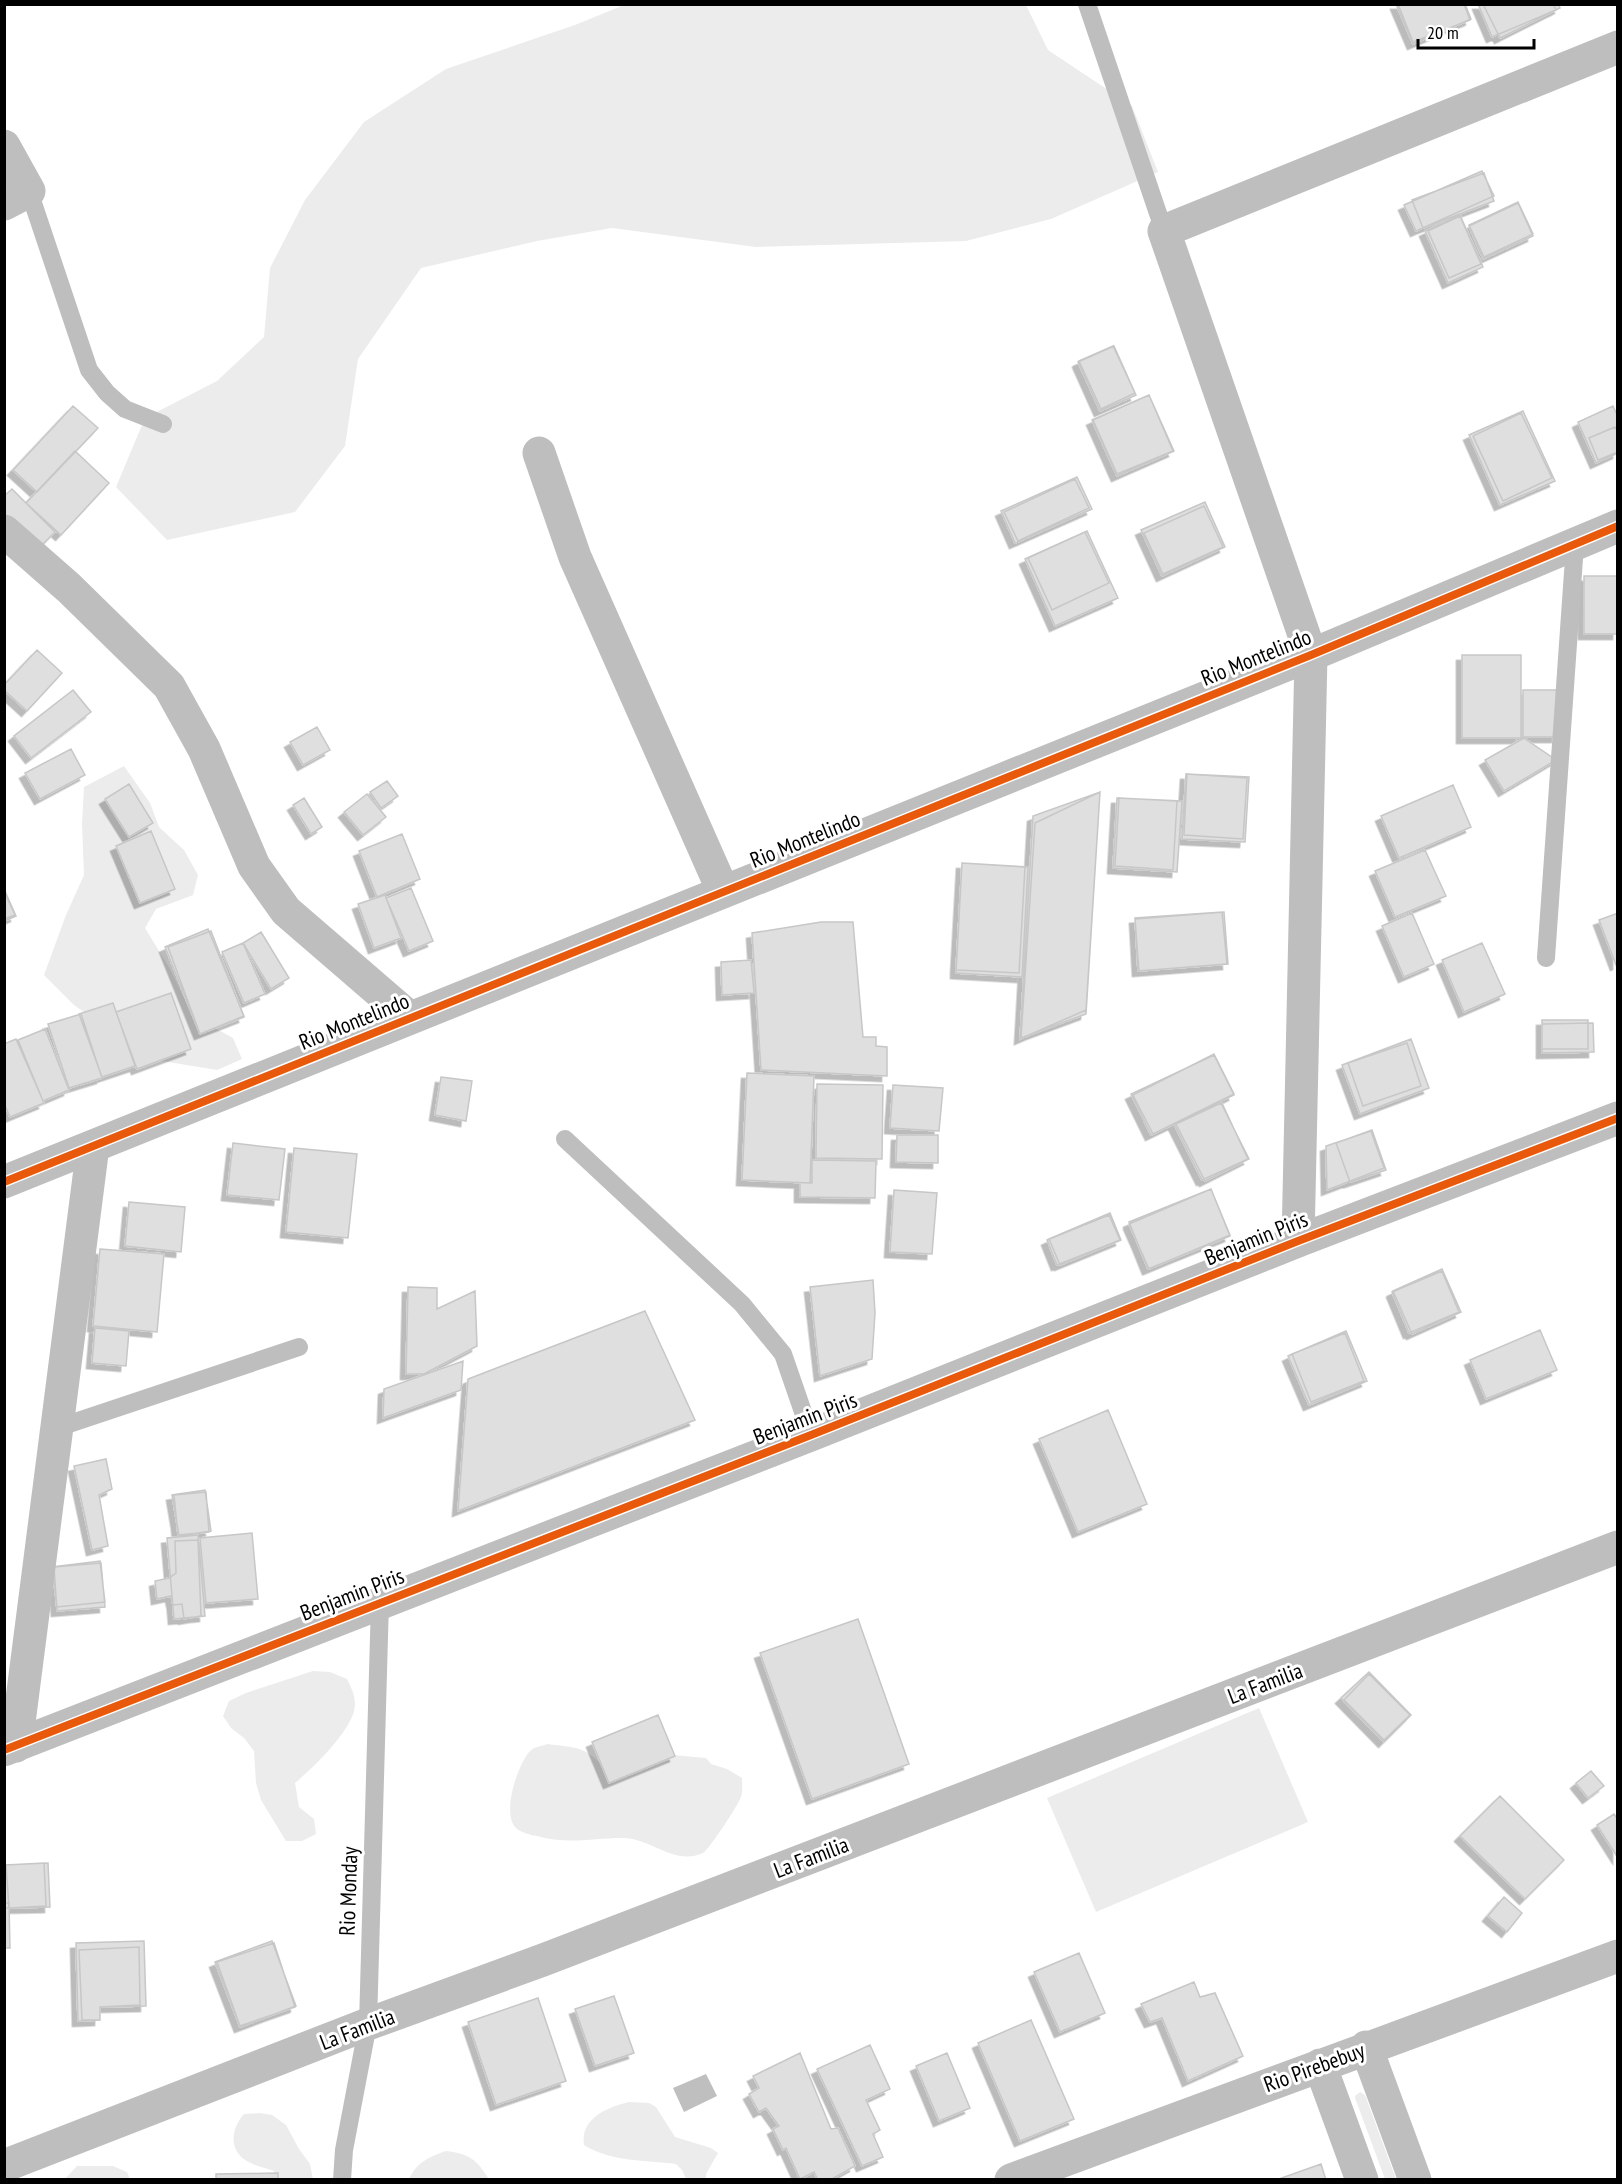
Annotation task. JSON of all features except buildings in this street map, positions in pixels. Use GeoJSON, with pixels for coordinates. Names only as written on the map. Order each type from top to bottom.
{"type":"FeatureCollection","features":[{"type":"Feature","properties":{"kind":"street"},"geometry":{"type":"LineString","coordinates":[[1298,1241],[1311,655],[1164,231],[1617,47]]}},
{"type":"Feature","properties":{"kind":"street"},"geometry":{"type":"LineString","coordinates":[[4,146],[16,197]]}},
{"type":"Feature","properties":{"kind":"street"},"geometry":{"type":"LineString","coordinates":[[539,453],[575,557],[723,891]]}},
{"type":"Feature","properties":{"kind":"street","name":"Rio Montelindo"},"geometry":{"type":"LineString","coordinates":[[4,1182],[1311,655],[1617,526]]}},
{"type":"Feature","properties":{"kind":"street"},"geometry":{"type":"LineString","coordinates":[[4,531],[69,588],[169,686],[204,749],[254,866],[286,911],[410,1018]]}},
{"type":"Feature","properties":{"kind":"street","name":"Benjamin Piris"},"geometry":{"type":"LineString","coordinates":[[10,1748],[811,1435],[1298,1241],[1617,1118]]}},
{"type":"Feature","properties":{"kind":"street"},"geometry":{"type":"LineString","coordinates":[[10,1748],[57,1428],[93,1146]]}},
{"type":"Feature","properties":{"kind":"street","name":"La Familia"},"geometry":{"type":"LineString","coordinates":[[4,2166],[368,2024],[543,1960],[1617,1547]]}},
{"type":"Feature","properties":{"kind":"street","name":"Rio Pirebebuy"},"geometry":{"type":"LineString","coordinates":[[1011,2180],[1617,1956]]}},
{"type":"Feature","properties":{"kind":"street"},"geometry":{"type":"LineString","coordinates":[[1366,2047],[1415,2180]]}},
{"type":"Feature","properties":{"kind":"street"},"geometry":{"type":"LineString","coordinates":[[1320,2065],[1362,2180]]}},
{"type":"Feature","properties":{"kind":"lane"},"geometry":{"type":"LineString","coordinates":[[1087,4],[1164,231]]}},
{"type":"Feature","properties":{"kind":"lane"},"geometry":{"type":"LineString","coordinates":[[16,197],[89,370],[107,393],[125,409],[163,424]]}},
{"type":"Feature","properties":{"kind":"lane"},"geometry":{"type":"LineString","coordinates":[[1546,958],[1575,544]]}},
{"type":"Feature","properties":{"kind":"lane"},"geometry":{"type":"LineString","coordinates":[[565,1139],[742,1304],[783,1354],[811,1435]]}},
{"type":"Feature","properties":{"kind":"lane"},"geometry":{"type":"LineString","coordinates":[[57,1428],[299,1347]]}},
{"type":"Feature","properties":{"kind":"lane","name":"Rio Monday"},"geometry":{"type":"LineString","coordinates":[[342,2180],[344,2150],[368,2024],[380,1602]]}},
{"type":"Feature","properties":{"kind":"shaded area"},"geometry":{"type":"Polygon","coordinates":[[[624,5],[1026,5],[1048,50],[1132,106],[1158,172],[1051,219],[966,241],[756,247],[612,228],[537,241],[421,268],[358,359],[345,446],[295,512],[167,540],[116,487],[145,418],[217,381],[264,337],[270,268],[305,200],[364,122],[446,69],[575,25],[624,5]]]}},
{"type":"Feature","properties":{"kind":"shaded area"},"geometry":{"type":"Polygon","coordinates":[[[124,766],[150,803],[159,827],[184,850],[198,875],[193,895],[156,909],[145,928],[170,969],[193,1016],[233,1038],[242,1059],[217,1070],[150,1059],[74,1005],[44,975],[66,915],[84,875],[82,824],[84,787],[124,766]]]}},
{"type":"Feature","properties":{"kind":"shaded area"},"geometry":{"type":"Polygon","coordinates":[[[313,1671],[330,1672],[347,1679],[354,1694],[355,1707],[345,1730],[320,1760],[295,1783],[299,1807],[314,1819],[316,1834],[302,1841],[286,1841],[261,1800],[256,1783],[254,1751],[244,1738],[231,1728],[223,1716],[229,1701],[246,1693],[313,1671]]]}},
{"type":"Feature","properties":{"kind":"shaded area"},"geometry":{"type":"Polygon","coordinates":[[[1259,1708],[1308,1822],[1096,1912],[1047,1798],[1259,1708]]]}},
{"type":"Feature","properties":{"kind":"shaded area"},"geometry":{"type":"Polygon","coordinates":[[[547,1744],[581,1750],[593,1757],[608,1771],[672,1755],[706,1758],[711,1764],[727,1769],[742,1778],[742,1795],[711,1844],[703,1853],[692,1856],[672,1854],[633,1839],[570,1841],[531,1835],[516,1828],[512,1821],[511,1800],[516,1777],[525,1757],[532,1750],[547,1744]]]}},
{"type":"Feature","properties":{"kind":"shaded area"},"geometry":{"type":"Polygon","coordinates":[[[706,2074],[717,2096],[684,2112],[673,2088],[706,2074]]]}},
{"type":"Feature","properties":{"kind":"shaded area"},"geometry":{"type":"Polygon","coordinates":[[[1360,2092],[1365,2095],[1396,2179],[1385,2179],[1355,2098],[1360,2092]]]}},
{"type":"Feature","properties":{"kind":"shaded area"},"geometry":{"type":"Polygon","coordinates":[[[629,2102],[649,2103],[656,2107],[675,2137],[711,2148],[718,2153],[706,2174],[706,2179],[686,2179],[676,2164],[605,2155],[584,2145],[586,2128],[597,2115],[629,2102]]]}},
{"type":"Feature","properties":{"kind":"shaded area"},"geometry":{"type":"Polygon","coordinates":[[[244,2114],[272,2115],[286,2125],[310,2164],[313,2179],[275,2179],[274,2171],[244,2159],[238,2153],[234,2134],[239,2120],[244,2114]]]}},
{"type":"Feature","properties":{"kind":"shaded area"},"geometry":{"type":"Polygon","coordinates":[[[446,2151],[472,2159],[489,2179],[409,2179],[424,2161],[446,2151]]]}},
{"type":"Feature","properties":{"kind":"shaded area"},"geometry":{"type":"Polygon","coordinates":[[[77,2166],[113,2166],[127,2172],[130,2179],[65,2179],[77,2166]]]}},
{"type":"Feature","properties":{"kind":"cycle path"},"geometry":{"type":"LineString","coordinates":[[4,1182],[1311,655],[1618,526]]}},
{"type":"Feature","properties":{"kind":"cycle path"},"geometry":{"type":"LineString","coordinates":[[4,1750],[811,1435],[1298,1241],[1618,1118]]}}]}
